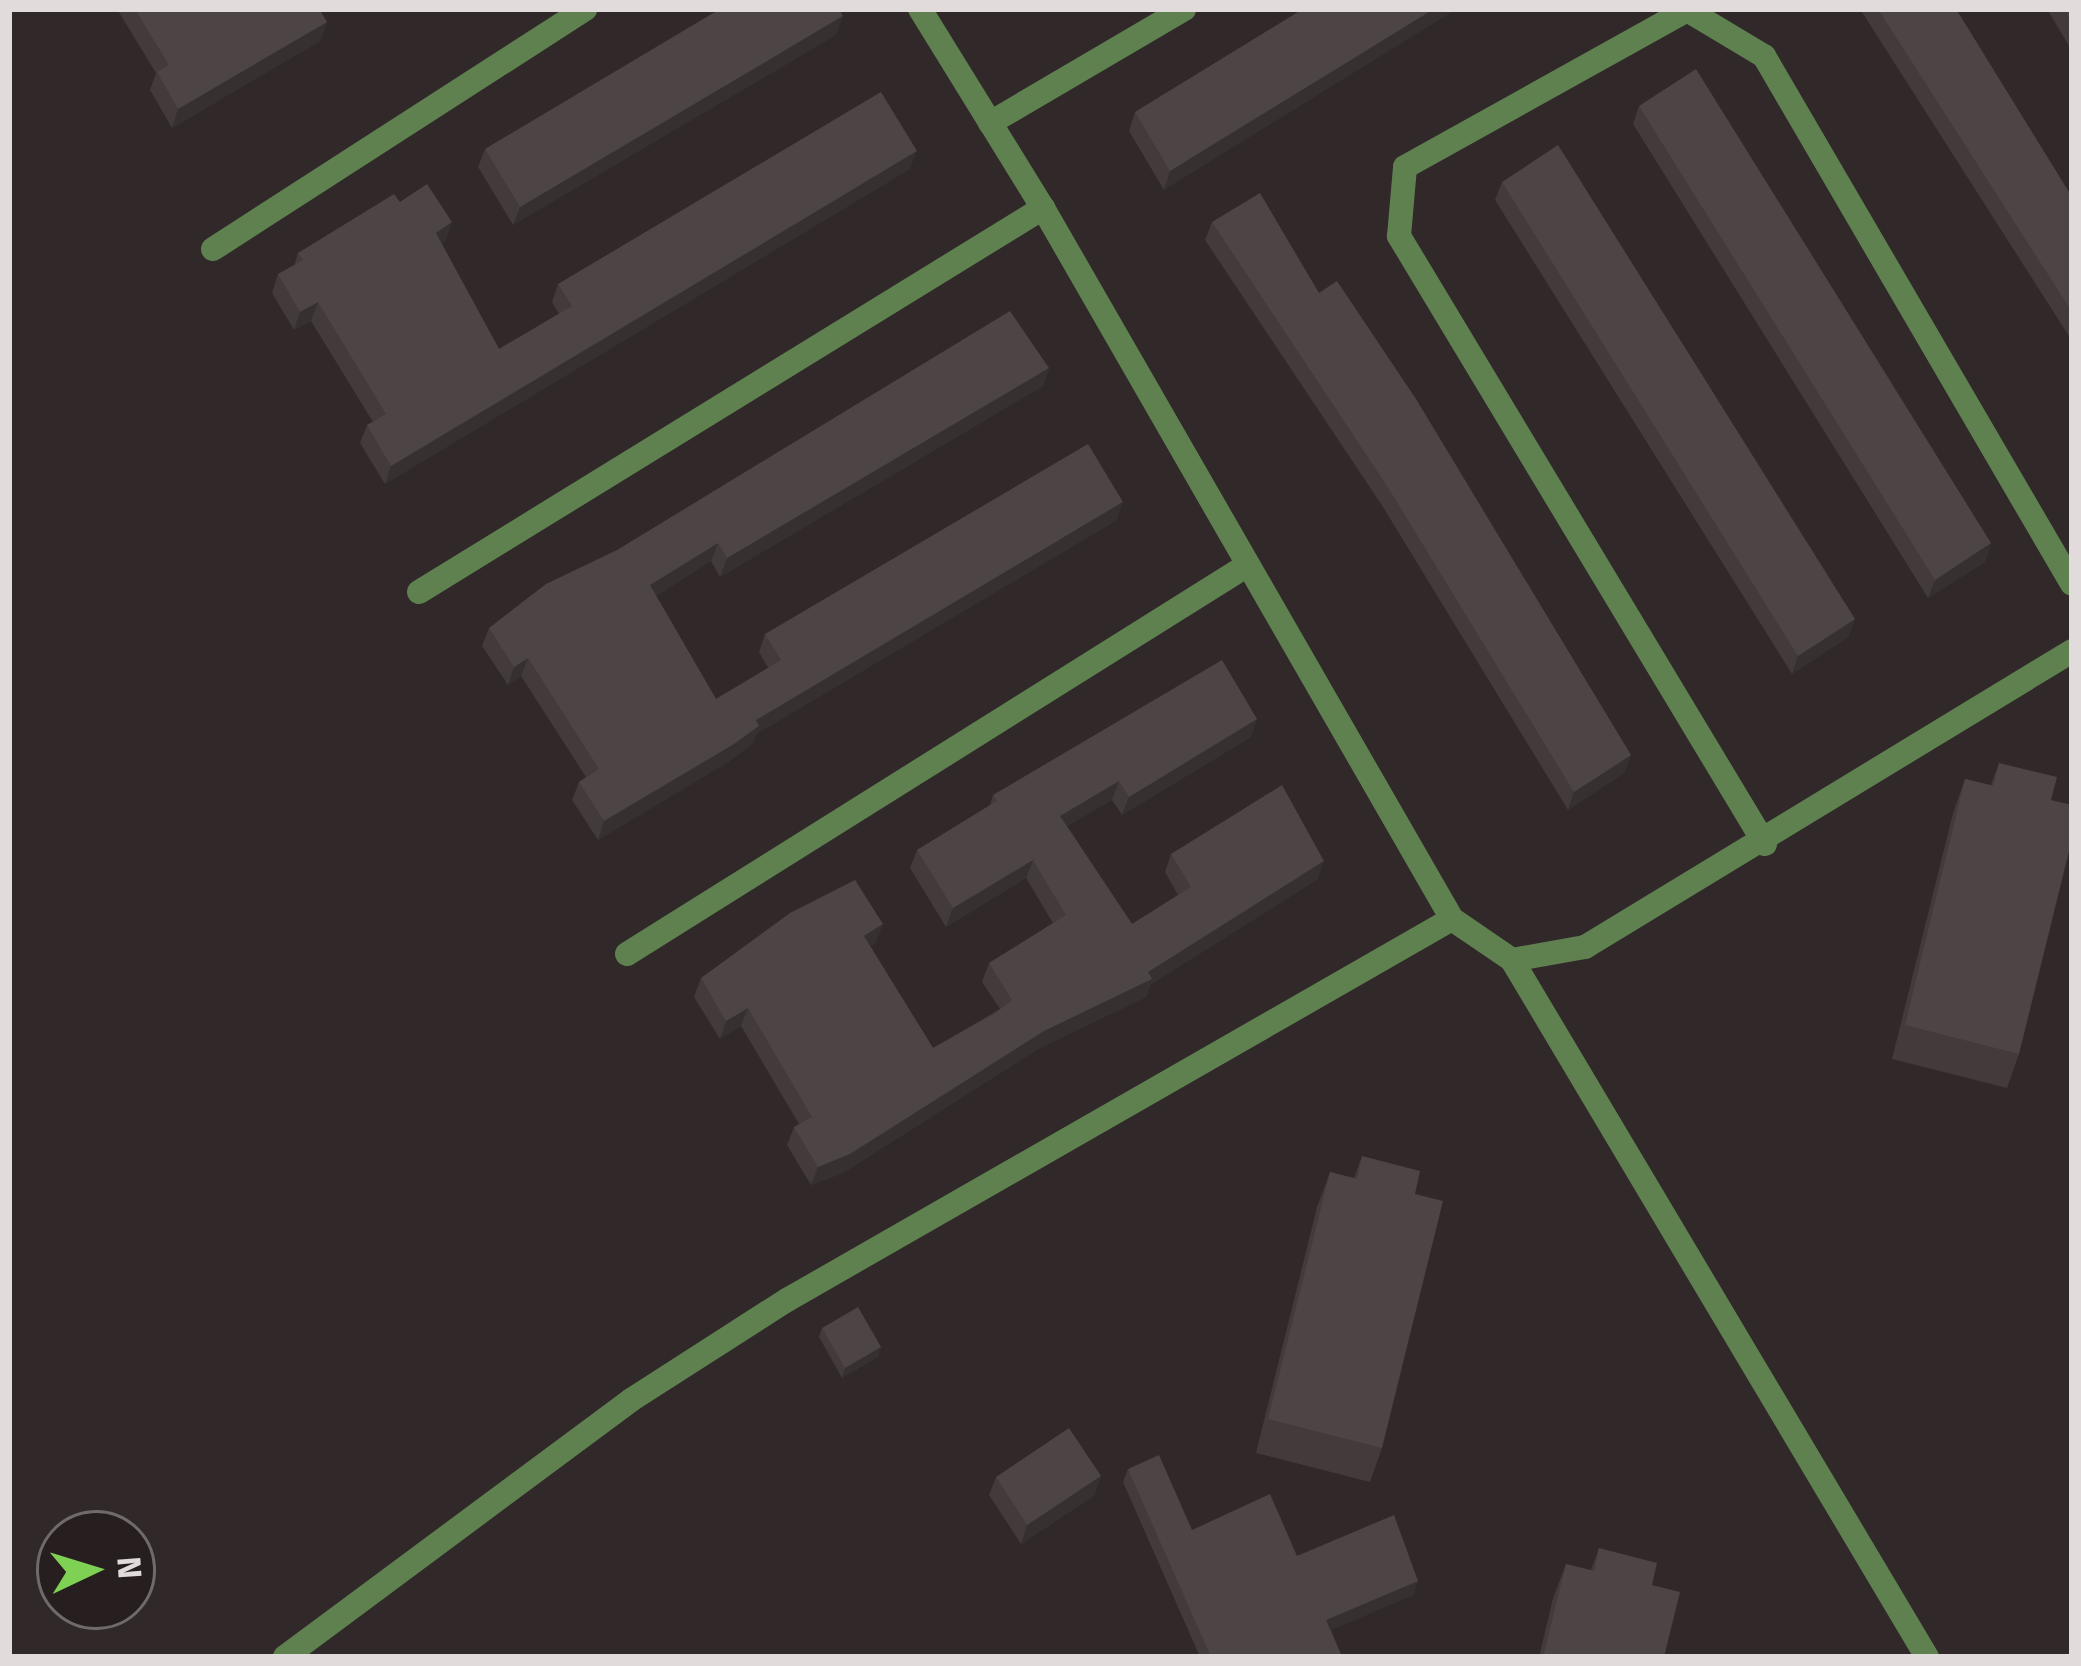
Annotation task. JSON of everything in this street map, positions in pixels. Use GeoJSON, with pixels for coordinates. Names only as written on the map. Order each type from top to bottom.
{"type":"FeatureCollection","features":[{"type":"Feature","properties":{"kind":"street"},"geometry":{"type":"LineString","coordinates":[[213,249],[585,9]]}},
{"type":"Feature","properties":{"kind":"street"},"geometry":{"type":"LineString","coordinates":[[920,9],[1043,208],[1452,919],[1512,960],[1927,1657]]}},
{"type":"Feature","properties":{"kind":"street"},"geometry":{"type":"LineString","coordinates":[[990,123],[1184,9]]}},
{"type":"Feature","properties":{"kind":"street"},"geometry":{"type":"LineString","coordinates":[[1765,844],[1400,236],[1405,167],[1687,10],[1764,56],[2072,584]]}},
{"type":"Feature","properties":{"kind":"street"},"geometry":{"type":"LineString","coordinates":[[419,592],[1043,208]]}},
{"type":"Feature","properties":{"kind":"street"},"geometry":{"type":"LineString","coordinates":[[626,953],[1246,566]]}},
{"type":"Feature","properties":{"kind":"street"},"geometry":{"type":"LineString","coordinates":[[1512,960],[1585,947],[1765,844],[2072,651]]}},
{"type":"Feature","properties":{"kind":"street"},"geometry":{"type":"LineString","coordinates":[[284,1656],[631,1400],[788,1300],[1452,919]]}},
{"type":"Feature","properties":{"kind":"building"},"geometry":{"type":"Polygon","coordinates":[[[135,9],[319,9],[327,22],[178,109],[157,72],[169,65],[135,9]]]}},
{"type":"Feature","properties":{"kind":"building"},"geometry":{"type":"Polygon","coordinates":[[[720,9],[839,9],[843,16],[520,207],[485,149],[720,9]]]}},
{"type":"Feature","properties":{"kind":"building"},"geometry":{"type":"Polygon","coordinates":[[[1303,9],[1434,9],[1170,171],[1135,112],[1303,9]]]}},
{"type":"Feature","properties":{"kind":"building"},"geometry":{"type":"Polygon","coordinates":[[[1878,9],[1956,9],[2072,197],[2072,312],[1878,9]]]}},
{"type":"Feature","properties":{"kind":"building"},"geometry":{"type":"Polygon","coordinates":[[[1696,69],[1991,543],[1935,580],[1639,106],[1696,69]]]}},
{"type":"Feature","properties":{"kind":"building"},"geometry":{"type":"Polygon","coordinates":[[[881,92],[917,151],[391,466],[367,425],[386,414],[318,302],[300,312],[278,274],[303,260],[298,253],[394,194],[400,202],[427,184],[452,222],[436,233],[499,349],[572,306],[558,284],[881,92]]]}},
{"type":"Feature","properties":{"kind":"building"},"geometry":{"type":"Polygon","coordinates":[[[1558,145],[1855,619],[1798,656],[1502,182],[1558,145]]]}},
{"type":"Feature","properties":{"kind":"building"},"geometry":{"type":"Polygon","coordinates":[[[1260,193],[1319,293],[1337,281],[1416,399],[1631,755],[1574,792],[1389,489],[1212,222],[1260,193]]]}},
{"type":"Feature","properties":{"kind":"building"},"geometry":{"type":"Polygon","coordinates":[[[1010,311],[1049,368],[727,558],[718,543],[650,585],[716,699],[781,660],[765,634],[1088,444],[1123,502],[756,720],[759,726],[734,744],[604,821],[579,782],[599,769],[528,658],[514,667],[489,628],[546,584],[617,550],[1010,311]]]}},
{"type":"Feature","properties":{"kind":"building"},"geometry":{"type":"Polygon","coordinates":[[[1222,660],[1257,719],[1129,797],[1119,781],[1060,816],[1132,924],[1191,887],[1171,854],[1282,785],[1324,861],[1148,972],[1152,979],[1044,1031],[850,1154],[818,1167],[794,1127],[812,1117],[748,1008],[726,1021],[701,978],[790,913],[855,880],[883,924],[864,936],[933,1048],[994,1014],[1012,1000],[989,963],[1066,915],[1033,860],[953,908],[917,850],[997,801],[993,795],[1222,660]]]}},
{"type":"Feature","properties":{"kind":"building"},"geometry":{"type":"Polygon","coordinates":[[[1999,763],[2057,777],[2051,800],[2072,805],[2072,839],[2019,1054],[1905,1025],[1965,779],[1993,786],[1999,763]]]}},
{"type":"Feature","properties":{"kind":"building"},"geometry":{"type":"Polygon","coordinates":[[[1362,1156],[1420,1171],[1415,1194],[1443,1201],[1382,1448],[1268,1419],[1330,1172],[1357,1179],[1362,1156]]]}},
{"type":"Feature","properties":{"kind":"building"},"geometry":{"type":"Polygon","coordinates":[[[858,1307],[881,1347],[845,1368],[822,1328],[858,1307]]]}},
{"type":"Feature","properties":{"kind":"building"},"geometry":{"type":"Polygon","coordinates":[[[1069,1428],[1101,1476],[1027,1525],[996,1477],[1069,1428]]]}},
{"type":"Feature","properties":{"kind":"building"},"geometry":{"type":"Polygon","coordinates":[[[1159,1455],[1192,1530],[1270,1494],[1297,1556],[1394,1515],[1418,1581],[1326,1620],[1342,1657],[1211,1657],[1128,1469],[1159,1455]]]}},
{"type":"Feature","properties":{"kind":"building"},"geometry":{"type":"Polygon","coordinates":[[[1599,1548],[1657,1563],[1652,1585],[1680,1592],[1664,1657],[1543,1657],[1566,1564],[1594,1571],[1599,1548]]]}}]}
